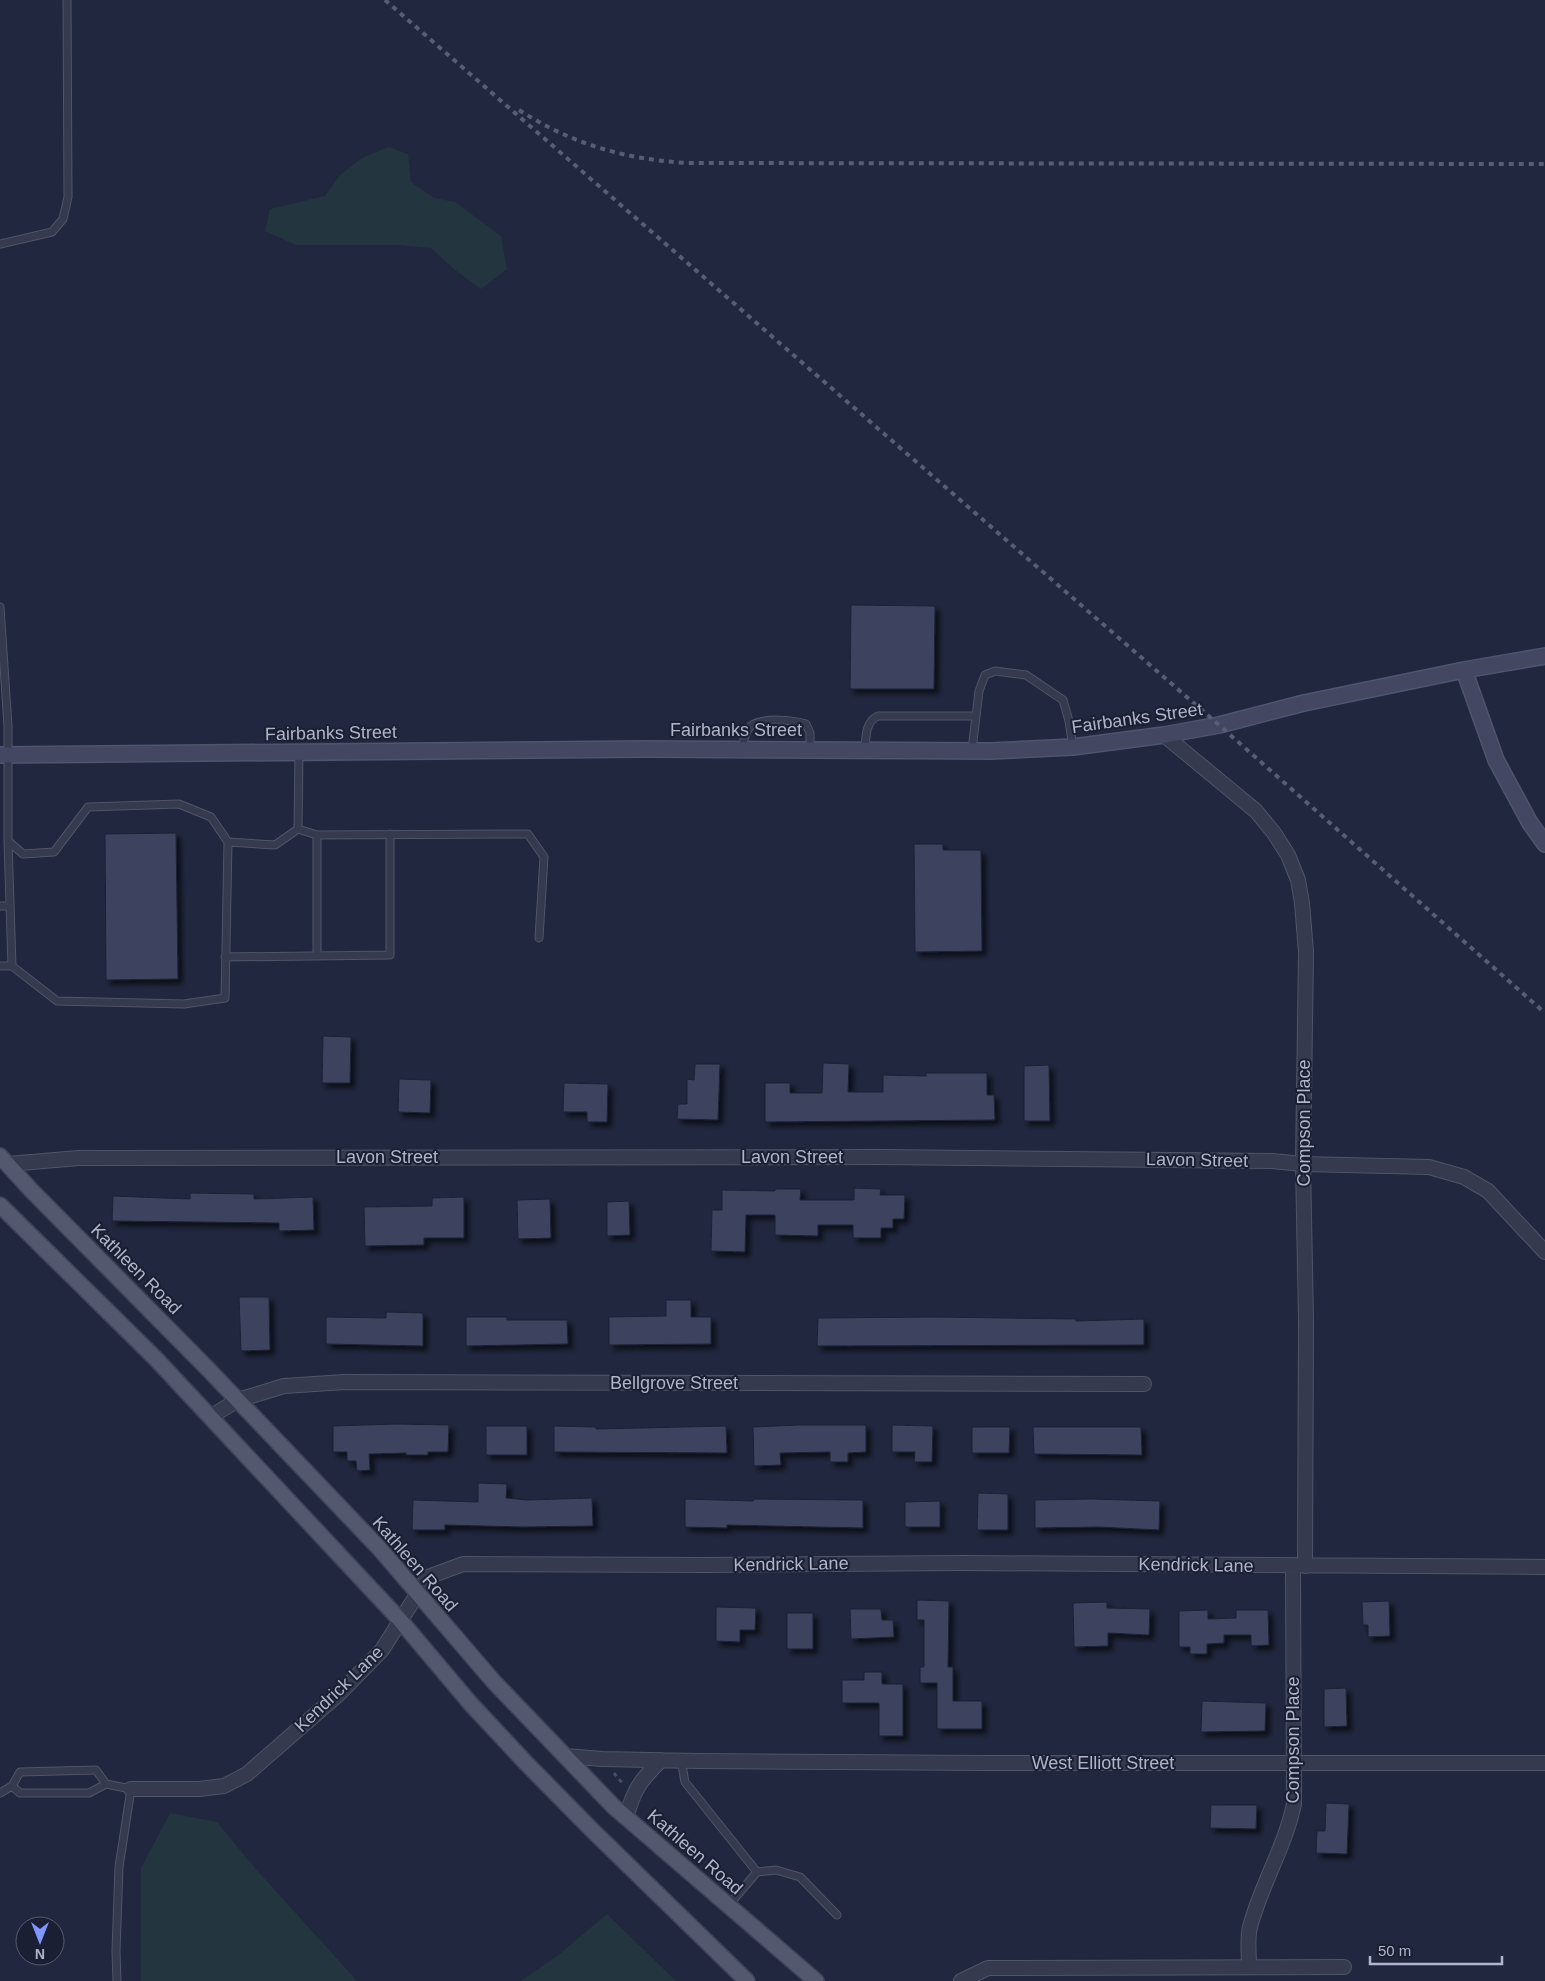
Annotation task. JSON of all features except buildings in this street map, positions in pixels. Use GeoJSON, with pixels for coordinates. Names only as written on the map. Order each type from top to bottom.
{"type":"FeatureCollection","features":[{"type":"Feature","properties":{"kind":"main road","name":"Kathleen Road"},"geometry":{"type":"LineString","coordinates":[[4,1160],[379,1548],[416,1594],[494,1682],[626,1818],[816,1981]]}},
{"type":"Feature","properties":{"kind":"main road"},"geometry":{"type":"LineString","coordinates":[[0,1205],[156,1358],[400,1620],[470,1704],[525,1762],[747,1981]]}},
{"type":"Feature","properties":{"kind":"street","name":"Fairbanks Street"},"geometry":{"type":"LineString","coordinates":[[4,755],[742,749],[972,750],[1073,747],[1164,735],[1219,725],[1304,703],[1464,670],[1545,656]]}},
{"type":"Feature","properties":{"kind":"street"},"geometry":{"type":"LineString","coordinates":[[1464,670],[1496,760],[1530,823],[1545,844]]}},
{"type":"Feature","properties":{"kind":"street","name":"Compson Place"},"geometry":{"type":"LineString","coordinates":[[1164,735],[1256,811],[1274,833],[1288,855],[1298,880],[1306,952],[1303,1164],[1306,1320],[1293,1763],[1294,1804],[1290,1821],[1264,1884],[1249,1930],[1249,1966]]}},
{"type":"Feature","properties":{"kind":"street","name":"Lavon Street"},"geometry":{"type":"LineString","coordinates":[[4,1160],[79,1158],[881,1157],[1272,1160],[1303,1164],[1430,1167],[1464,1177],[1488,1191],[1545,1252]]}},
{"type":"Feature","properties":{"kind":"street","name":"Bellgrove Street"},"geometry":{"type":"LineString","coordinates":[[210,1417],[238,1400],[284,1386],[345,1382],[1144,1384]]}},
{"type":"Feature","properties":{"kind":"street","name":"Kendrick Lane"},"geometry":{"type":"LineString","coordinates":[[131,1789],[199,1789],[224,1786],[247,1774],[340,1693],[382,1650],[428,1577],[463,1564],[964,1563],[1545,1567]]}},
{"type":"Feature","properties":{"kind":"street","name":"West Elliott Street"},"geometry":{"type":"LineString","coordinates":[[565,1756],[602,1759],[974,1763],[1545,1763]]}},
{"type":"Feature","properties":{"kind":"street"},"geometry":{"type":"LineString","coordinates":[[626,1818],[632,1795],[641,1779],[661,1760]]}},
{"type":"Feature","properties":{"kind":"street"},"geometry":{"type":"LineString","coordinates":[[961,1981],[988,1968],[1344,1966]]}},
{"type":"Feature","properties":{"kind":"lane"},"geometry":{"type":"LineString","coordinates":[[0,244],[52,232],[63,219],[68,197],[68,0]]}},
{"type":"Feature","properties":{"kind":"lane"},"geometry":{"type":"LineString","coordinates":[[0,607],[6,683],[4,755],[12,966]]}},
{"type":"Feature","properties":{"kind":"lane"},"geometry":{"type":"LineString","coordinates":[[972,750],[979,691],[985,675],[995,671],[1026,674],[1063,700],[1073,747]]}},
{"type":"Feature","properties":{"kind":"lane"},"geometry":{"type":"LineString","coordinates":[[865,750],[869,724],[872,718],[878,716],[976,716]]}},
{"type":"Feature","properties":{"kind":"lane"},"geometry":{"type":"LineString","coordinates":[[742,749],[746,732],[752,725],[764,721],[797,721],[806,724],[810,733],[810,749]]}},
{"type":"Feature","properties":{"kind":"lane"},"geometry":{"type":"LineString","coordinates":[[298,752],[298,829]]}},
{"type":"Feature","properties":{"kind":"lane"},"geometry":{"type":"LineString","coordinates":[[0,966],[12,966],[57,1001],[184,1004],[225,998],[228,842],[211,816],[179,804],[88,807],[54,852],[23,854],[8,841]]}},
{"type":"Feature","properties":{"kind":"lane"},"geometry":{"type":"LineString","coordinates":[[298,829],[318,835],[528,834],[544,857],[539,938]]}},
{"type":"Feature","properties":{"kind":"lane"},"geometry":{"type":"LineString","coordinates":[[228,842],[275,845],[298,829]]}},
{"type":"Feature","properties":{"kind":"lane"},"geometry":{"type":"LineString","coordinates":[[225,957],[390,955],[390,834]]}},
{"type":"Feature","properties":{"kind":"lane"},"geometry":{"type":"LineString","coordinates":[[317,956],[318,835]]}},
{"type":"Feature","properties":{"kind":"lane"},"geometry":{"type":"LineString","coordinates":[[0,906],[10,906]]}},
{"type":"Feature","properties":{"kind":"lane"},"geometry":{"type":"LineString","coordinates":[[681,1760],[685,1782],[757,1872]]}},
{"type":"Feature","properties":{"kind":"lane"},"geometry":{"type":"LineString","coordinates":[[0,1793],[12,1786],[20,1772],[96,1770],[106,1784]]}},
{"type":"Feature","properties":{"kind":"lane"},"geometry":{"type":"LineString","coordinates":[[12,1786],[20,1793],[89,1793],[106,1784],[131,1789],[119,1867],[116,1951],[117,1981]]}},
{"type":"Feature","properties":{"kind":"lane"},"geometry":{"type":"LineString","coordinates":[[728,1906],[757,1872],[776,1870],[800,1877],[837,1915]]}},
{"type":"Feature","properties":{"kind":"shaded area"},"geometry":{"type":"Polygon","coordinates":[[[389,147],[408,154],[411,182],[434,198],[455,202],[501,236],[507,269],[481,289],[455,270],[431,248],[399,245],[296,245],[265,231],[270,209],[325,196],[340,175],[362,158],[389,147]]]}},
{"type":"Feature","properties":{"kind":"shaded area"},"geometry":{"type":"Polygon","coordinates":[[[170,1813],[217,1822],[255,1868],[357,1981],[141,1981],[141,1868],[170,1813]]]}},
{"type":"Feature","properties":{"kind":"shaded area"},"geometry":{"type":"Polygon","coordinates":[[[607,1914],[676,1981],[521,1981],[557,1956],[607,1914]]]}},
{"type":"Feature","properties":{"kind":"railway"},"geometry":{"type":"LineString","coordinates":[[385,0],[1219,725],[1545,1013]]}},
{"type":"Feature","properties":{"kind":"railway"},"geometry":{"type":"LineString","coordinates":[[519,110],[559,132],[599,148],[641,158],[686,163],[1545,164]]}}]}
